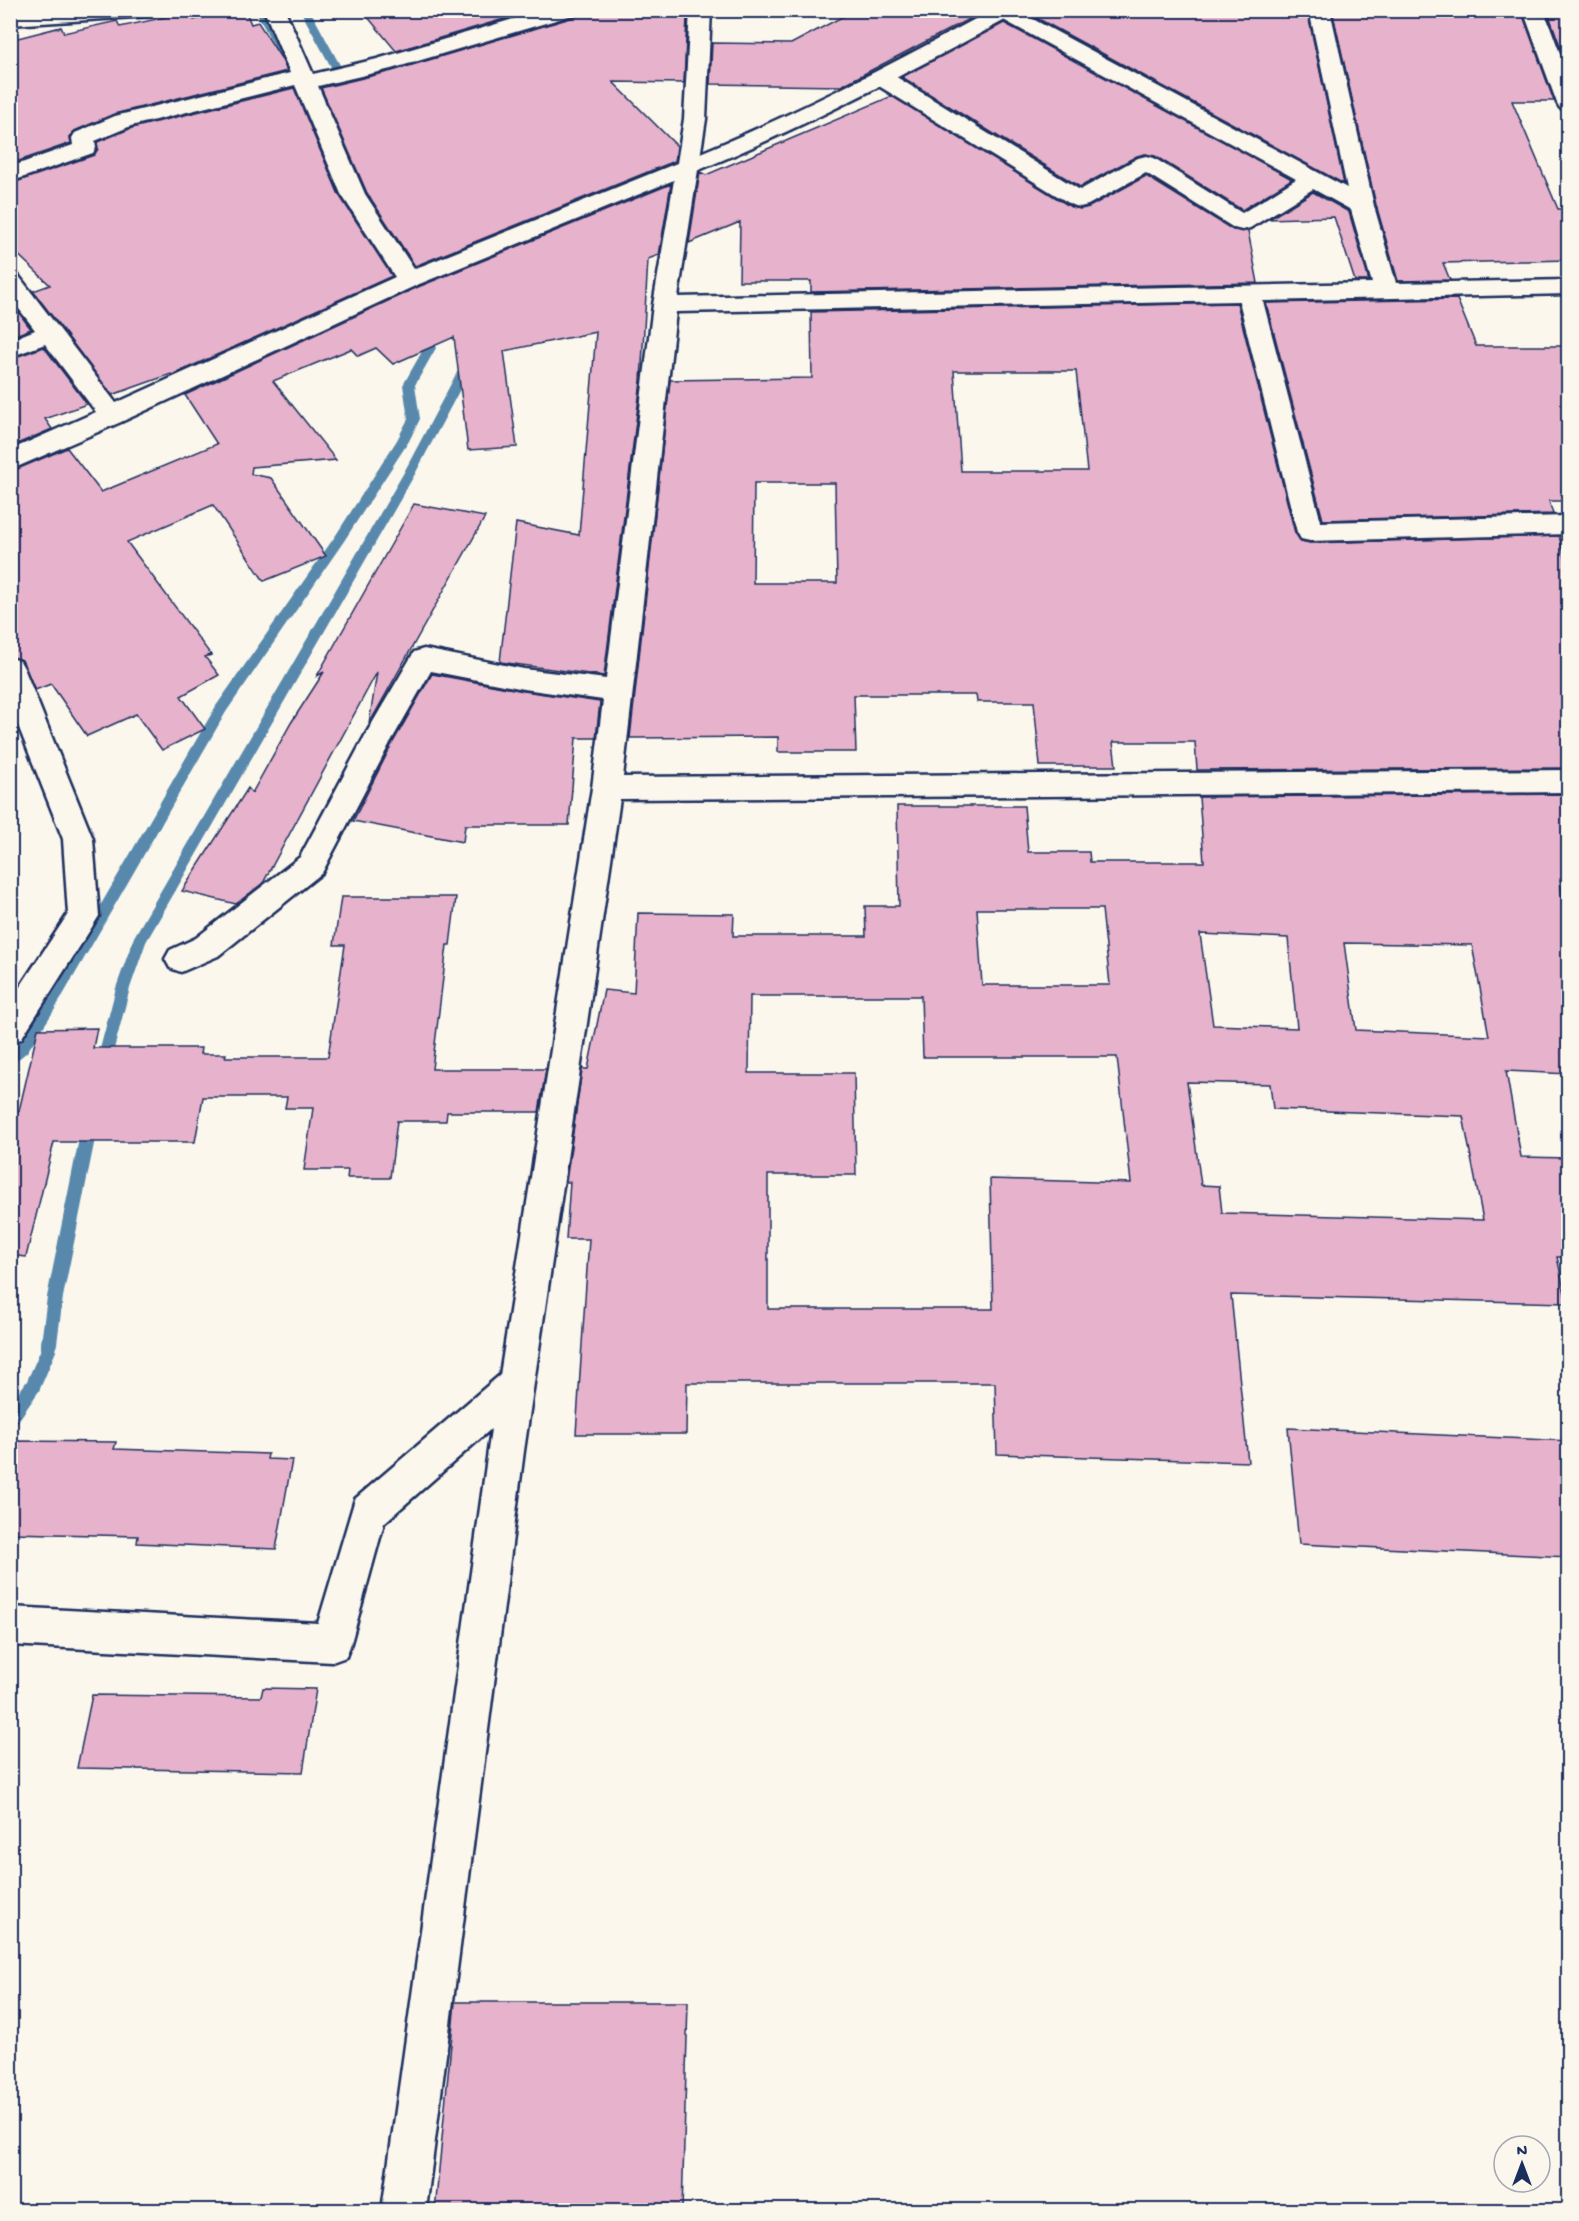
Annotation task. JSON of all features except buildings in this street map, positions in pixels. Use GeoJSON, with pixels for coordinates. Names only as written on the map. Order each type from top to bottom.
{"type":"FeatureCollection","features":[{"type":"Feature","properties":{"kind":"street"},"geometry":{"type":"LineString","coordinates":[[10,19],[151,10]]}},
{"type":"Feature","properties":{"kind":"street"},"geometry":{"type":"LineString","coordinates":[[274,10],[298,80],[353,194],[409,280]]}},
{"type":"Feature","properties":{"kind":"street"},"geometry":{"type":"LineString","coordinates":[[10,175],[85,148],[83,138],[123,121],[298,80],[339,75],[569,10]]}},
{"type":"Feature","properties":{"kind":"street"},"geometry":{"type":"LineString","coordinates":[[404,2211],[516,1384],[607,788],[665,305],[694,119],[701,10]]}},
{"type":"Feature","properties":{"kind":"street"},"geometry":{"type":"LineString","coordinates":[[1319,10],[1362,207],[1386,291]]}},
{"type":"Feature","properties":{"kind":"street"},"geometry":{"type":"LineString","coordinates":[[1533,10],[1559,56],[1569,103]]}},
{"type":"Feature","properties":{"kind":"street"},"geometry":{"type":"LineString","coordinates":[[10,461],[409,280],[747,144],[882,78],[1007,12],[1362,207]]}},
{"type":"Feature","properties":{"kind":"street"},"geometry":{"type":"LineString","coordinates":[[882,78],[1080,200],[1146,163],[1242,223],[1312,179]]}},
{"type":"Feature","properties":{"kind":"street"},"geometry":{"type":"LineString","coordinates":[[10,280],[112,416]]}},
{"type":"Feature","properties":{"kind":"street"},"geometry":{"type":"LineString","coordinates":[[665,305],[1569,287]]}},
{"type":"Feature","properties":{"kind":"street"},"geometry":{"type":"LineString","coordinates":[[1249,294],[1310,532],[1569,525]]}},
{"type":"Feature","properties":{"kind":"street"},"geometry":{"type":"LineString","coordinates":[[10,349],[50,333]]}},
{"type":"Feature","properties":{"kind":"street"},"geometry":{"type":"LineString","coordinates":[[181,959],[207,947],[311,865],[377,740],[424,659],[524,679],[619,691]]}},
{"type":"Feature","properties":{"kind":"street"},"geometry":{"type":"LineString","coordinates":[[10,668],[23,736],[78,839],[84,916],[10,1030]]}},
{"type":"Feature","properties":{"kind":"street"},"geometry":{"type":"LineString","coordinates":[[607,788],[1569,781]]}},
{"type":"Feature","properties":{"kind":"street"},"geometry":{"type":"LineString","coordinates":[[10,1626],[332,1643],[368,1512],[516,1384]]}},
{"type":"Feature","properties":{"kind":"waterway"},"geometry":{"type":"LineString","coordinates":[[305,10],[354,100]]}},
{"type":"Feature","properties":{"kind":"waterway"},"geometry":{"type":"LineString","coordinates":[[259,11],[291,69]]}},
{"type":"Feature","properties":{"kind":"waterway"},"geometry":{"type":"LineString","coordinates":[[10,1060],[22,1048],[50,1005],[221,709],[340,538],[403,441],[414,419],[409,385],[430,348],[404,292]]}},
{"type":"Feature","properties":{"kind":"waterway"},"geometry":{"type":"LineString","coordinates":[[102,1068],[123,988],[139,941],[409,474],[468,363]]}},
{"type":"Feature","properties":{"kind":"waterway"},"geometry":{"type":"LineString","coordinates":[[10,1418],[33,1386],[48,1351],[55,1297],[90,1124]]}}]}
